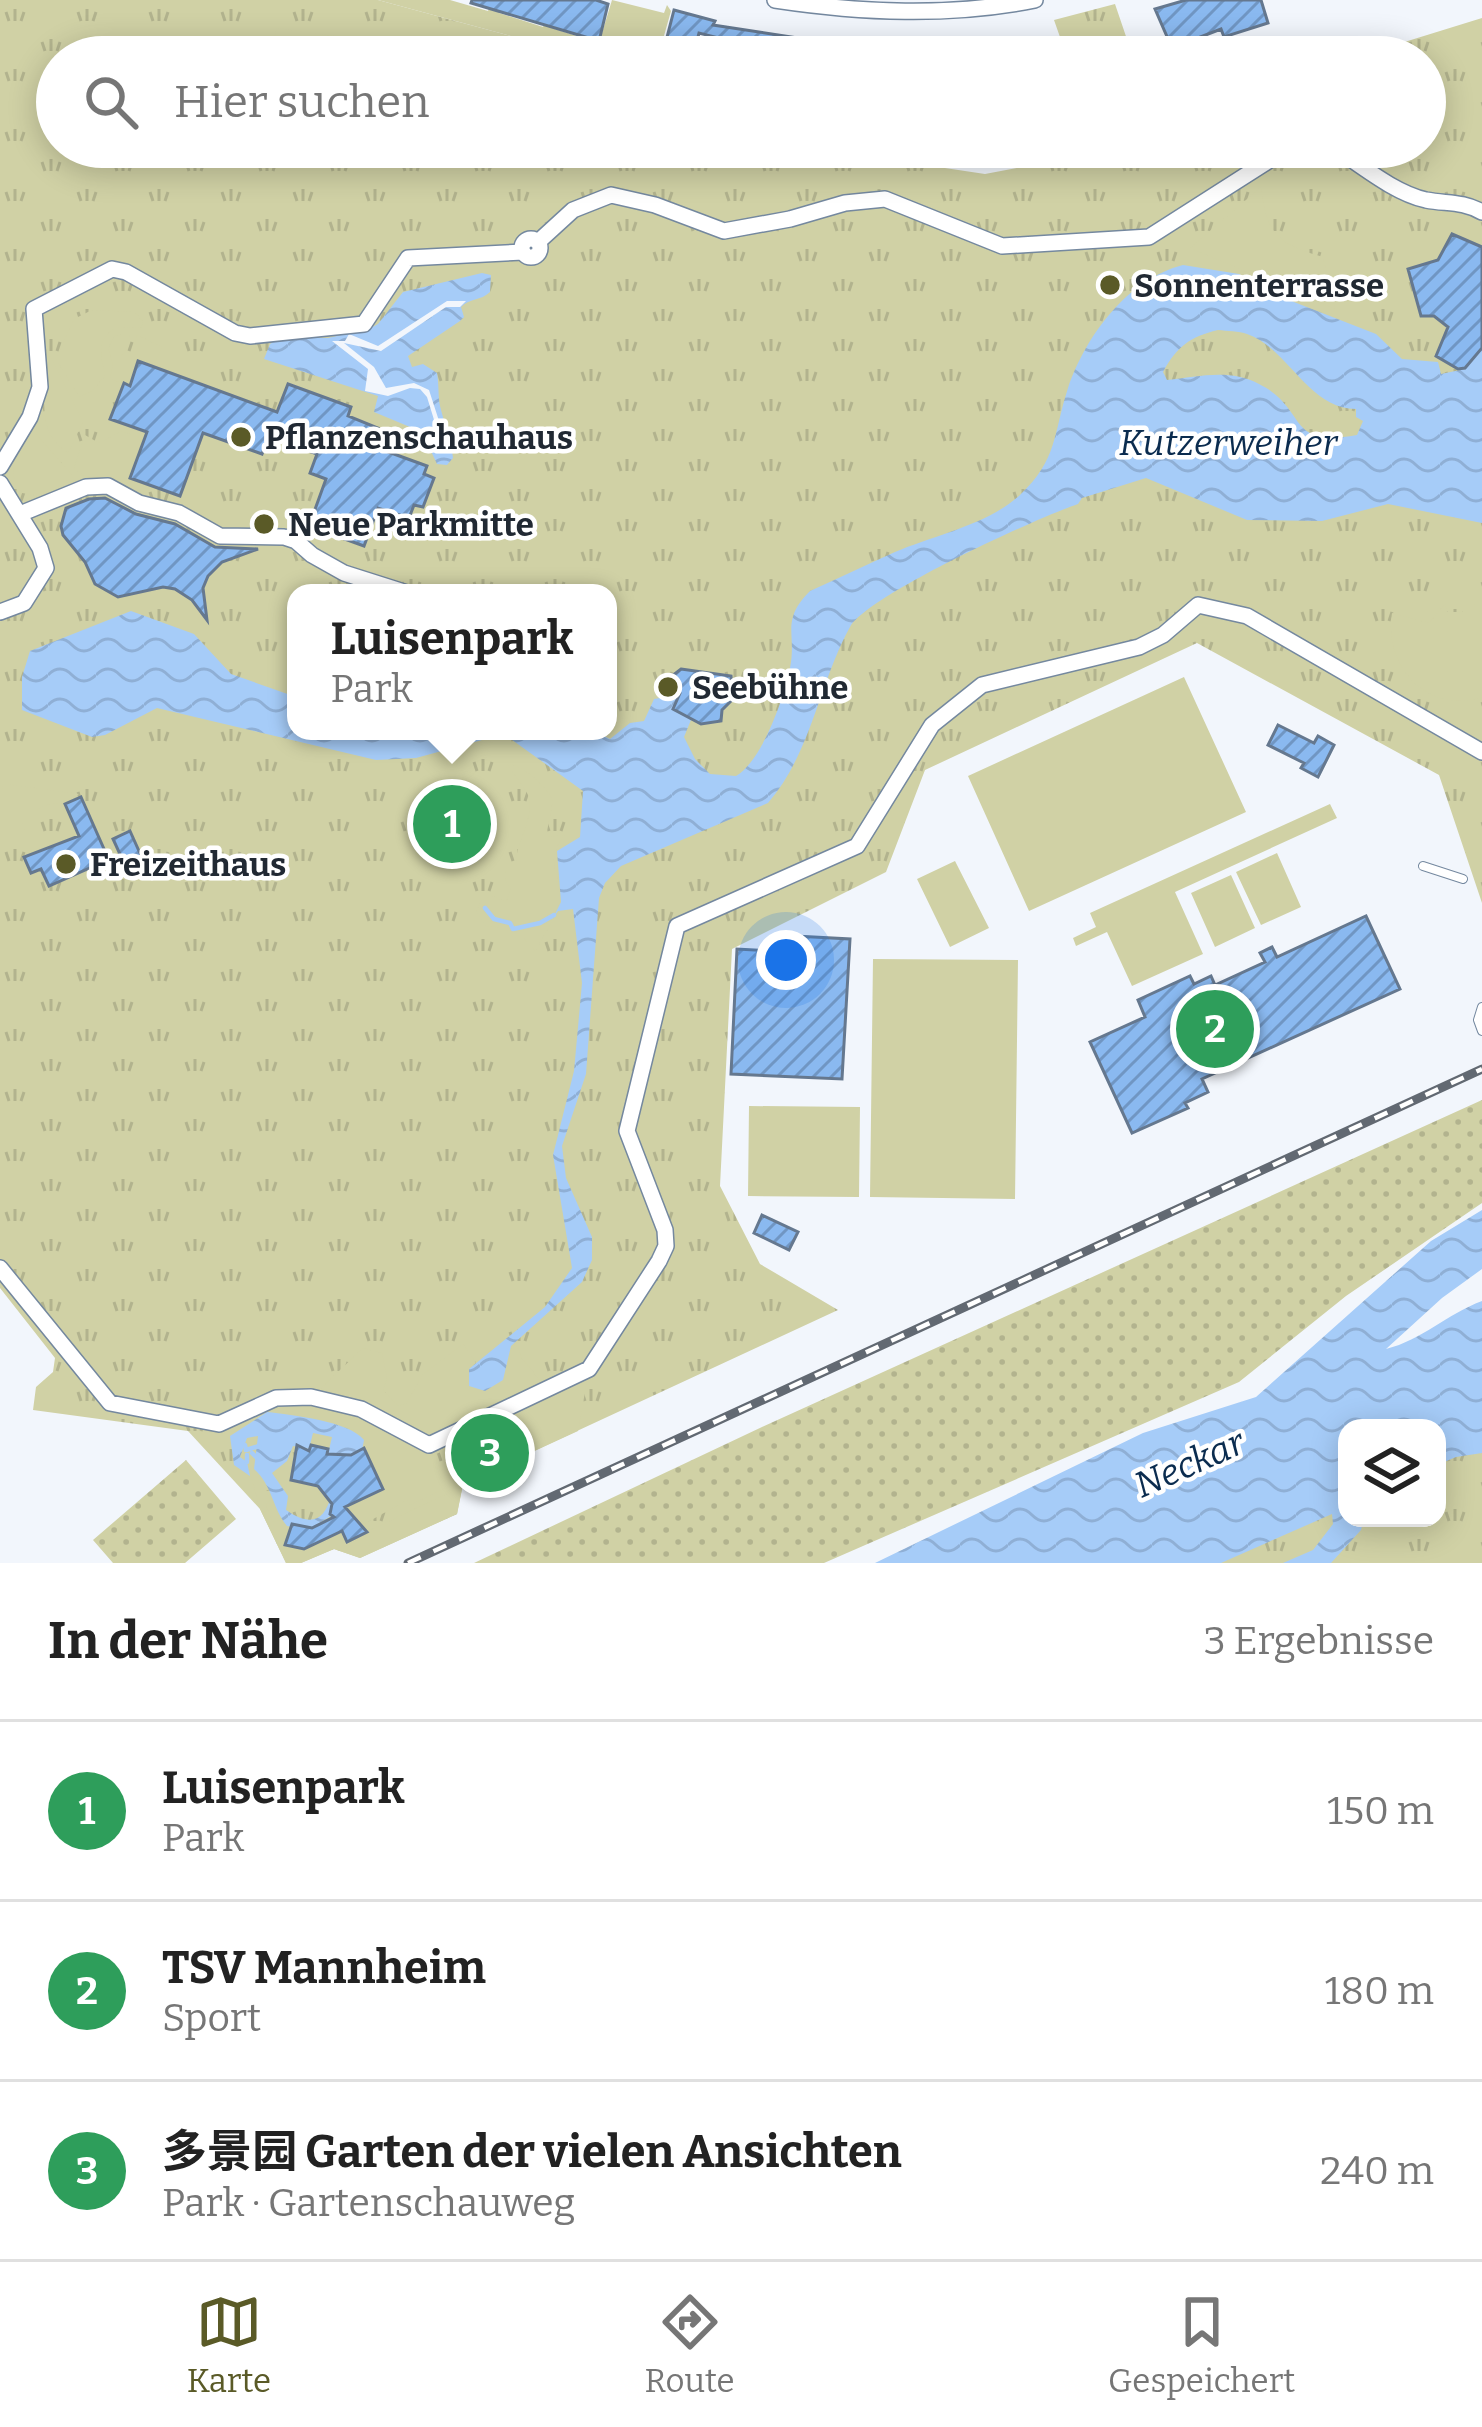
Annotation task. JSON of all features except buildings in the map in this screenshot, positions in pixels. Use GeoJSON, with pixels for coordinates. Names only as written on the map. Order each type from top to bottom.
{"type":"FeatureCollection","features":[{"type":"Feature","properties":{"kind":"street"},"geometry":{"type":"LineString","coordinates":[[775,0],[925,13],[1035,0]]}},
{"type":"Feature","properties":{"kind":"street"},"geometry":{"type":"LineString","coordinates":[[0,467],[30,416],[40,387],[34,309],[112,268],[235,334],[250,336],[364,324],[408,258],[523,252],[535,256],[540,250],[538,242],[573,210],[611,195],[655,205],[724,231],[845,203],[884,199],[1002,246],[1149,237],[1257,168]]}},
{"type":"Feature","properties":{"kind":"street"},"geometry":{"type":"LineString","coordinates":[[1368,168],[1426,200],[1462,201],[1482,212]]}},
{"type":"Feature","properties":{"kind":"street"},"geometry":{"type":"LineString","coordinates":[[0,483],[46,568],[24,603],[0,612]]}},
{"type":"Feature","properties":{"kind":"street"},"geometry":{"type":"LineString","coordinates":[[20,514],[86,487],[107,486],[140,503],[179,513],[220,536],[296,541],[344,573],[379,584]]}},
{"type":"Feature","properties":{"kind":"street"},"geometry":{"type":"LineString","coordinates":[[0,1268],[110,1403],[219,1424],[276,1398],[311,1397],[361,1409],[429,1445],[589,1370],[659,1261],[666,1246],[665,1230],[627,1131],[677,926],[857,846],[932,724],[982,685],[1139,647],[1163,635],[1198,605],[1247,616],[1482,752]]}},
{"type":"Feature","properties":{"kind":"lane"},"geometry":{"type":"LineString","coordinates":[[1423,866],[1463,879]]}},
{"type":"Feature","properties":{"kind":"lane"},"geometry":{"type":"LineString","coordinates":[[1482,1006],[1478,1020],[1482,1031]]}},
{"type":"Feature","properties":{"kind":"green space"},"geometry":{"type":"Polygon","coordinates":[[[0,0],[378,0],[511,36],[36,36],[36,168],[945,168],[985,174],[1017,168],[1446,168],[1446,36],[1424,36],[1482,18],[1482,903],[1439,775],[1197,643],[925,770],[886,872],[732,949],[720,1186],[760,1264],[838,1310],[463,1484],[457,1514],[360,1558],[334,1549],[301,1563],[286,1563],[260,1509],[188,1431],[33,1410],[36,1387],[53,1372],[55,1358],[0,1288],[0,0]]]}},
{"type":"Feature","properties":{"kind":"green space"},"geometry":{"type":"Polygon","coordinates":[[[378,0],[450,0],[488,11],[492,0],[503,0],[499,13],[543,27],[554,0],[563,0],[555,29],[577,36],[511,36],[378,0]]]}},
{"type":"Feature","properties":{"kind":"green space"},"geometry":{"type":"Polygon","coordinates":[[[612,0],[664,13],[667,5],[671,11],[664,36],[601,36],[612,0]]]}},
{"type":"Feature","properties":{"kind":"green space"},"geometry":{"type":"Polygon","coordinates":[[[1115,4],[1126,36],[1060,36],[1054,20],[1115,4]]]}},
{"type":"Feature","properties":{"kind":"green space"},"geometry":{"type":"Polygon","coordinates":[[[277,28],[334,36],[275,36],[277,28]]]}},
{"type":"Feature","properties":{"kind":"green space"},"geometry":{"type":"Polygon","coordinates":[[[1261,187],[1277,235],[1323,257],[1335,309],[1190,248],[1261,187]]]}},
{"type":"Feature","properties":{"kind":"green space"},"geometry":{"type":"Polygon","coordinates":[[[92,310],[135,312],[143,322],[141,328],[116,327],[109,333],[101,349],[105,376],[79,397],[56,359],[74,319],[92,310]]]}},
{"type":"Feature","properties":{"kind":"green space"},"geometry":{"type":"Polygon","coordinates":[[[123,333],[130,333],[128,348],[121,356],[129,364],[137,357],[133,349],[137,335],[162,347],[153,365],[138,361],[130,386],[110,379],[113,364],[108,348],[123,333]]]}},
{"type":"Feature","properties":{"kind":"green space"},"geometry":{"type":"Polygon","coordinates":[[[50,356],[83,422],[68,453],[46,423],[45,359],[50,356]]]}},
{"type":"Feature","properties":{"kind":"green space"},"geometry":{"type":"Polygon","coordinates":[[[31,428],[73,476],[72,484],[45,497],[22,493],[14,476],[17,452],[31,428]]]}},
{"type":"Feature","properties":{"kind":"green space"},"geometry":{"type":"Polygon","coordinates":[[[122,431],[144,439],[128,489],[106,476],[85,477],[74,468],[85,435],[99,443],[122,431]]]}},
{"type":"Feature","properties":{"kind":"green space"},"geometry":{"type":"Polygon","coordinates":[[[1472,602],[1482,616],[1482,697],[1443,699],[1427,692],[1402,667],[1391,632],[1392,613],[1429,623],[1445,604],[1447,612],[1462,612],[1472,602]]]}},
{"type":"Feature","properties":{"kind":"green space"},"geometry":{"type":"Polygon","coordinates":[[[1184,677],[1246,812],[1029,911],[968,776],[1184,677]]]}},
{"type":"Feature","properties":{"kind":"green space"},"geometry":{"type":"Polygon","coordinates":[[[507,763],[533,777],[553,800],[546,837],[565,835],[554,863],[561,898],[535,951],[524,938],[486,926],[476,911],[482,900],[492,896],[506,902],[511,889],[506,871],[516,861],[528,821],[528,795],[507,763]]]}},
{"type":"Feature","properties":{"kind":"green space"},"geometry":{"type":"Polygon","coordinates":[[[5,784],[79,794],[35,810],[22,823],[25,830],[0,840],[0,791],[5,784]]]}},
{"type":"Feature","properties":{"kind":"green space"},"geometry":{"type":"Polygon","coordinates":[[[1330,804],[1337,818],[1175,892],[1203,954],[1132,986],[1107,932],[1076,946],[1073,938],[1096,927],[1090,913],[1330,804]]]}},
{"type":"Feature","properties":{"kind":"green space"},"geometry":{"type":"Polygon","coordinates":[[[1277,853],[1301,907],[1261,925],[1236,872],[1277,853]]]}},
{"type":"Feature","properties":{"kind":"green space"},"geometry":{"type":"Polygon","coordinates":[[[955,861],[989,928],[950,947],[917,879],[955,861]]]}},
{"type":"Feature","properties":{"kind":"green space"},"geometry":{"type":"Polygon","coordinates":[[[1231,875],[1255,928],[1215,947],[1191,893],[1231,875]]]}},
{"type":"Feature","properties":{"kind":"green space"},"geometry":{"type":"Polygon","coordinates":[[[873,959],[1018,960],[1015,1199],[870,1197],[873,959]]]}},
{"type":"Feature","properties":{"kind":"green space"},"geometry":{"type":"Polygon","coordinates":[[[1482,1100],[1482,1203],[1346,1296],[1239,1382],[824,1563],[474,1563],[762,1427],[1482,1100]]]}},
{"type":"Feature","properties":{"kind":"green space"},"geometry":{"type":"Polygon","coordinates":[[[749,1106],[860,1107],[859,1197],[748,1196],[749,1106]]]}},
{"type":"Feature","properties":{"kind":"green space"},"geometry":{"type":"Polygon","coordinates":[[[463,1344],[476,1363],[469,1369],[518,1346],[521,1357],[547,1389],[589,1370],[578,1431],[463,1484],[457,1514],[360,1558],[334,1549],[301,1563],[286,1563],[260,1509],[247,1462],[240,1458],[247,1438],[254,1434],[278,1449],[285,1469],[280,1469],[277,1486],[266,1491],[273,1522],[280,1520],[288,1527],[285,1545],[305,1550],[342,1531],[347,1541],[457,1489],[451,1476],[461,1471],[449,1448],[430,1457],[447,1487],[410,1505],[407,1500],[352,1531],[351,1514],[342,1496],[383,1488],[357,1431],[286,1412],[239,1427],[259,1404],[285,1387],[316,1393],[363,1348],[382,1353],[387,1378],[383,1390],[398,1406],[407,1403],[422,1375],[463,1344]]]}},
{"type":"Feature","properties":{"kind":"green space"},"geometry":{"type":"Polygon","coordinates":[[[1482,1442],[1482,1563],[1216,1563],[1338,1507],[1338,1527],[1446,1527],[1446,1458],[1482,1442]]]}},
{"type":"Feature","properties":{"kind":"green space"},"geometry":{"type":"Polygon","coordinates":[[[186,1460],[236,1519],[185,1563],[113,1563],[93,1540],[186,1460]]]}},
{"type":"Feature","properties":{"kind":"water","name":"Kutzerweiher"},"geometry":{"type":"Polygon","coordinates":[[[1183,265],[1239,274],[1376,334],[1402,359],[1438,362],[1441,374],[1465,369],[1482,349],[1482,523],[1388,504],[1322,521],[1247,520],[1146,478],[1082,498],[1078,504],[993,540],[863,613],[839,649],[795,762],[768,803],[621,866],[605,883],[599,898],[586,1074],[562,1146],[566,1178],[592,1237],[592,1260],[582,1282],[511,1346],[503,1380],[485,1391],[469,1386],[469,1369],[545,1307],[572,1268],[553,1155],[574,1071],[582,983],[573,909],[558,911],[552,920],[561,902],[557,851],[580,837],[583,791],[512,740],[617,740],[617,733],[630,723],[644,721],[654,699],[678,695],[693,715],[684,737],[695,759],[710,774],[736,776],[755,757],[777,711],[792,656],[792,619],[801,601],[810,591],[895,552],[976,522],[1020,495],[1048,457],[1068,388],[1086,348],[1112,312],[1144,283],[1183,265]],[[1218,330],[1185,344],[1163,372],[1167,380],[1213,375],[1248,379],[1275,394],[1307,431],[1334,438],[1357,435],[1363,421],[1356,417],[1356,409],[1324,399],[1275,352],[1244,333],[1218,330]]]}},
{"type":"Feature","properties":{"kind":"water"},"geometry":{"type":"Polygon","coordinates":[[[482,273],[491,275],[490,292],[464,304],[460,321],[408,356],[412,367],[423,364],[437,373],[453,458],[447,465],[437,464],[422,432],[374,412],[378,396],[264,359],[270,344],[279,338],[328,338],[369,329],[403,292],[482,273]]]}},
{"type":"Feature","properties":{"kind":"water","name":"Kutzerweiher"},"geometry":{"type":"Polygon","coordinates":[[[131,611],[194,634],[231,674],[287,694],[287,739],[157,708],[92,737],[22,710],[22,677],[30,651],[131,611]]]}},
{"type":"Feature","properties":{"kind":"water","name":"Kutzerweiher"},"geometry":{"type":"Polygon","coordinates":[[[292,740],[482,740],[416,758],[376,760],[292,740]]]}},
{"type":"Feature","properties":{"kind":"water","name":"Neckar"},"geometry":{"type":"Polygon","coordinates":[[[1482,1210],[1482,1269],[1386,1349],[1482,1301],[1482,1453],[1446,1461],[1446,1419],[1338,1419],[1338,1527],[1362,1527],[1331,1563],[1283,1563],[1313,1550],[1333,1524],[1332,1514],[1221,1563],[875,1563],[1143,1433],[1256,1397],[1431,1241],[1482,1210]]]}},
{"type":"Feature","properties":{"kind":"water"},"geometry":{"type":"Polygon","coordinates":[[[267,1412],[319,1420],[357,1433],[364,1440],[352,1503],[308,1530],[287,1526],[254,1469],[258,1436],[247,1438],[240,1457],[247,1462],[250,1476],[234,1465],[230,1436],[267,1412]],[[313,1433],[309,1449],[293,1446],[287,1461],[272,1473],[288,1496],[286,1510],[301,1518],[313,1519],[327,1507],[337,1456],[328,1454],[332,1437],[313,1433]]]}},
{"type":"Feature","properties":{"kind":"pier"},"geometry":{"type":"Polygon","coordinates":[[[447,301],[466,301],[460,307],[446,307],[381,351],[344,343],[374,367],[386,388],[414,383],[429,390],[440,424],[449,429],[449,440],[439,436],[420,389],[388,396],[365,391],[368,369],[332,341],[345,341],[349,334],[378,346],[447,301]]]}},
{"type":"Feature","properties":{"kind":"waterway"},"geometry":{"type":"LineString","coordinates":[[485,908],[513,929],[554,915]]}},
{"type":"Feature","properties":{"kind":"waterway"},"geometry":{"type":"LineString","coordinates":[[245,1445],[246,1450],[259,1446]]}},
{"type":"Feature","properties":{"kind":"waterway"},"geometry":{"type":"LineString","coordinates":[[252,1453],[256,1457]]}},
{"type":"Feature","properties":{"kind":"waterway"},"geometry":{"type":"LineString","coordinates":[[247,1455],[247,1462]]}},
{"type":"Feature","properties":{"kind":"railway"},"geometry":{"type":"LineString","coordinates":[[408,1563],[1482,1069]]}},
{"type":"Feature","properties":{"kind":"place","name":"Sonnenterrasse"},"geometry":{"type":"Point","coordinates":[1110,285]}},
{"type":"Feature","properties":{"kind":"place","name":"Pflanzenschauhaus"},"geometry":{"type":"Point","coordinates":[241,437]}},
{"type":"Feature","properties":{"kind":"place","name":"Neue Parkmitte"},"geometry":{"type":"Point","coordinates":[264,524]}},
{"type":"Feature","properties":{"kind":"place","name":"Seebühne"},"geometry":{"type":"Point","coordinates":[668,687]}},
{"type":"Feature","properties":{"kind":"place","name":"Luisenpark"},"geometry":{"type":"Point","coordinates":[452,824]}},
{"type":"Feature","properties":{"kind":"place","name":"Freizeithaus"},"geometry":{"type":"Point","coordinates":[66,864]}},
{"type":"Feature","properties":{"kind":"place","name":"TSV Mannheim"},"geometry":{"type":"Point","coordinates":[1215,1029]}},
{"type":"Feature","properties":{"kind":"place","name":"多景园 Garten der vielen Ansichten"},"geometry":{"type":"Point","coordinates":[490,1453]}}]}
